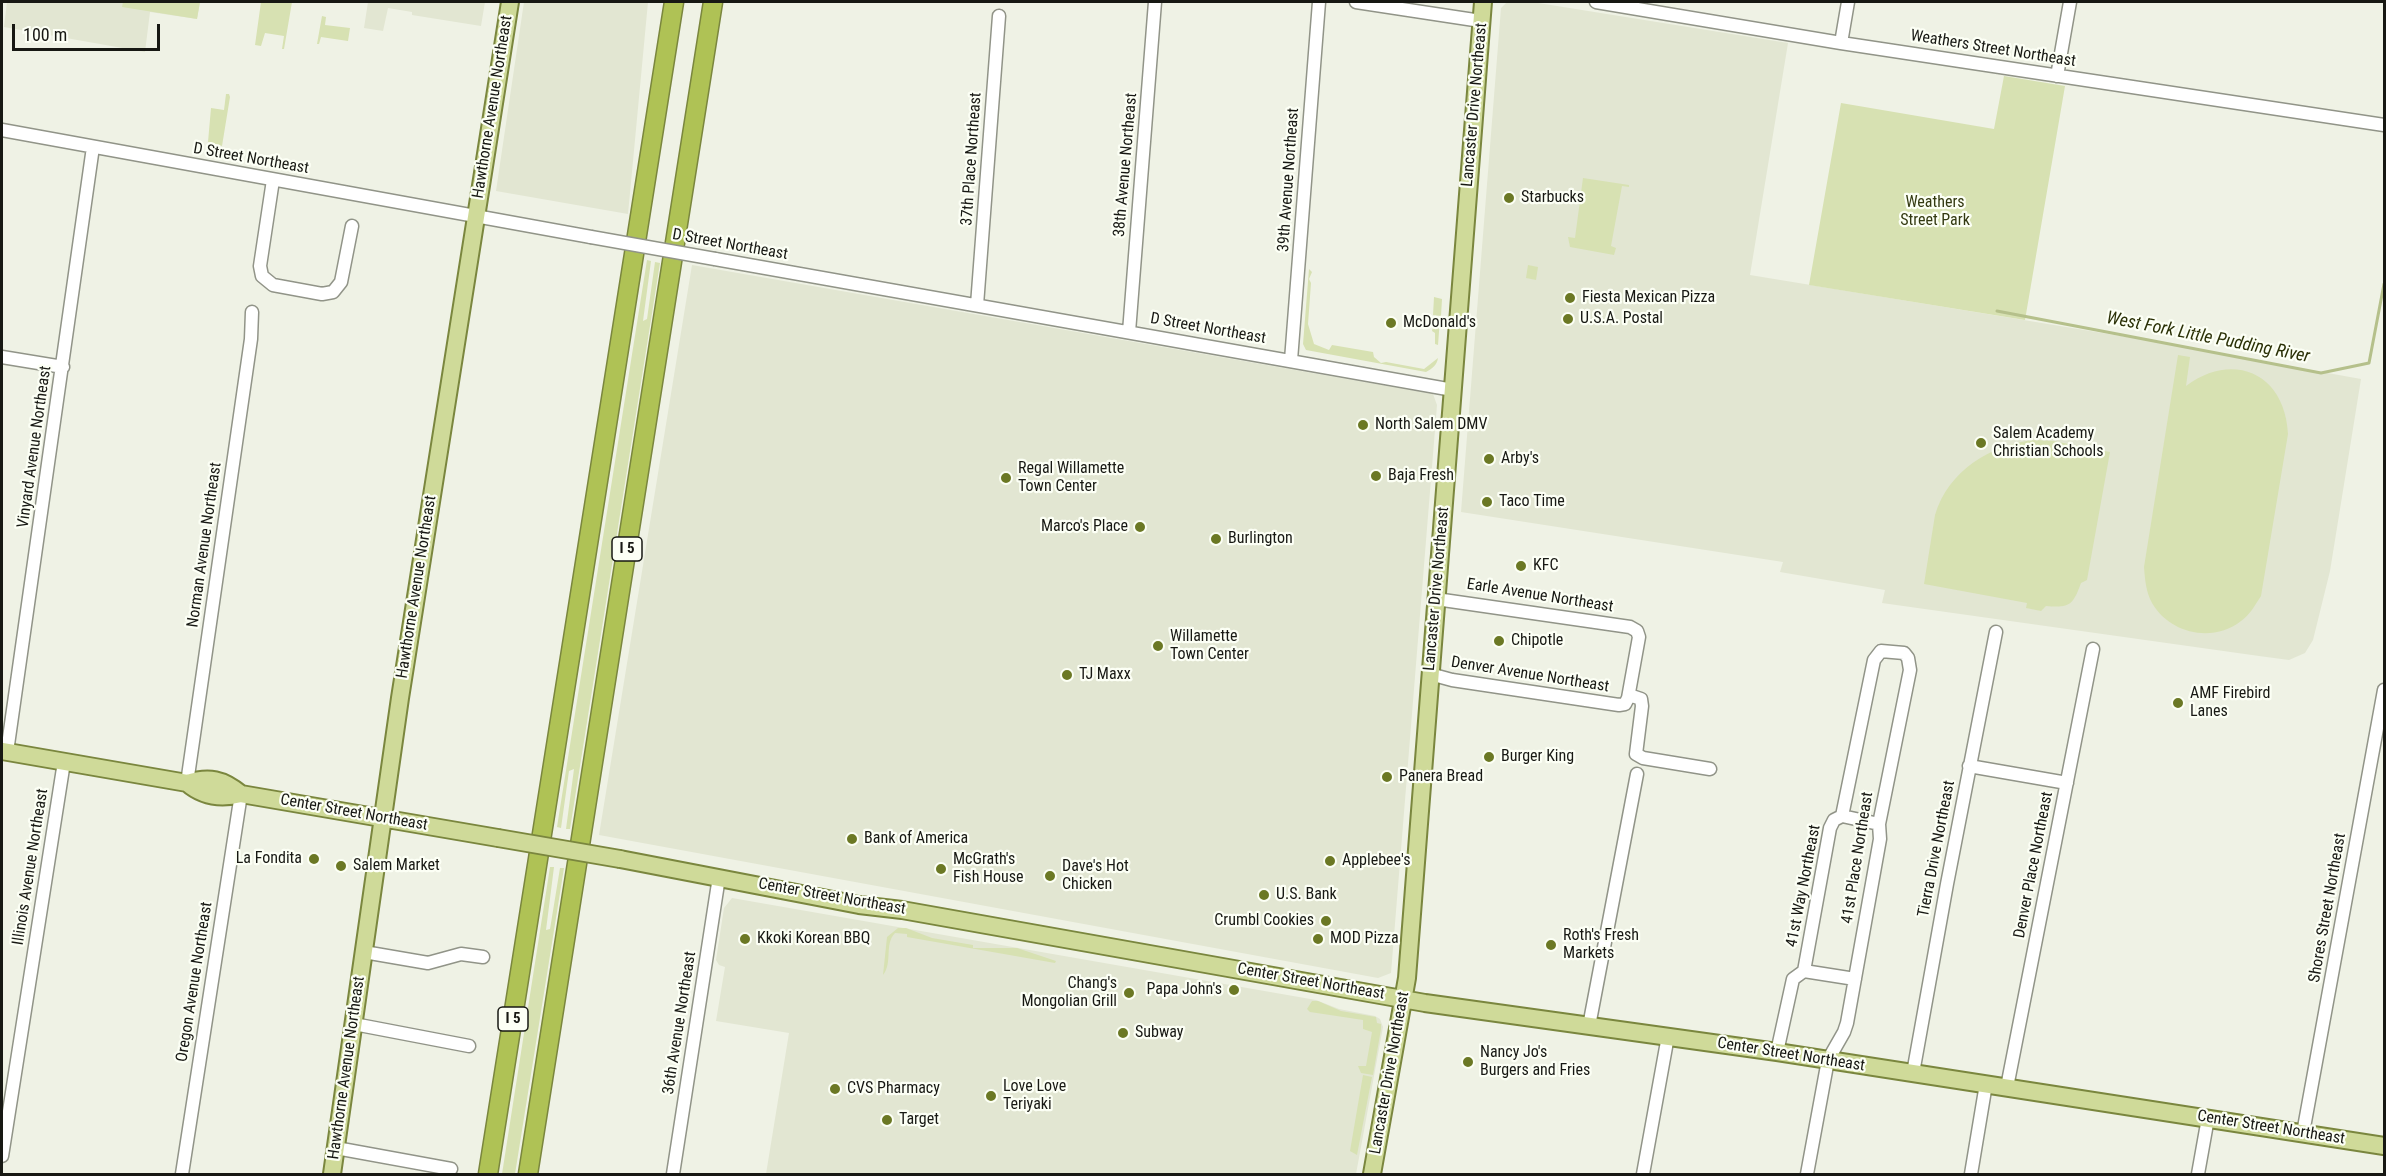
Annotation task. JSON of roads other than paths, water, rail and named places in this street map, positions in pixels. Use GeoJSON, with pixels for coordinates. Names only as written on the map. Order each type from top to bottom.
{"type":"FeatureCollection","features":[{"type":"Feature","properties":{"kind":"highway","name":"I 5"},"geometry":{"type":"LineString","coordinates":[[642,205],[648,104],[661,2]]}},
{"type":"Feature","properties":{"kind":"highway","name":"I 5"},"geometry":{"type":"LineString","coordinates":[[488,1174],[674,2]]}},
{"type":"Feature","properties":{"kind":"highway","name":"I 5"},"geometry":{"type":"LineString","coordinates":[[528,1174],[713,2]]}},
{"type":"Feature","properties":{"kind":"main road","name":"Hawthorne Avenue Northeast"},"geometry":{"type":"LineString","coordinates":[[332,1174],[402,686],[510,2]]}},
{"type":"Feature","properties":{"kind":"main road","name":"Lancaster Drive Northeast"},"geometry":{"type":"LineString","coordinates":[[1372,1174],[1404,999],[1483,2]]}},
{"type":"Feature","properties":{"kind":"main road","name":"Center Street Northeast"},"geometry":{"type":"LineString","coordinates":[[4,751],[187,783],[198,793],[206,795],[225,798],[241,794],[384,817],[719,877],[859,905],[914,912],[1404,999],[1777,1052],[2385,1146]]}},
{"type":"Feature","properties":{"kind":"street","name":"38th Avenue Northeast"},"geometry":{"type":"LineString","coordinates":[[1129,332],[1155,2]]}},
{"type":"Feature","properties":{"kind":"street","name":"39th Avenue Northeast"},"geometry":{"type":"LineString","coordinates":[[1291,360],[1319,2]]}},
{"type":"Feature","properties":{"kind":"street"},"geometry":{"type":"LineString","coordinates":[[1356,2],[1481,21]]}},
{"type":"Feature","properties":{"kind":"street","name":"Weathers Street Northeast"},"geometry":{"type":"LineString","coordinates":[[1596,2],[1657,6],[1841,43],[2385,125]]}},
{"type":"Feature","properties":{"kind":"street"},"geometry":{"type":"LineString","coordinates":[[1841,43],[1848,2]]}},
{"type":"Feature","properties":{"kind":"street"},"geometry":{"type":"LineString","coordinates":[[2057,76],[2070,2]]}},
{"type":"Feature","properties":{"kind":"street","name":"37th Place Northeast"},"geometry":{"type":"LineString","coordinates":[[977,305],[999,16]]}},
{"type":"Feature","properties":{"kind":"street","name":"D Street Northeast"},"geometry":{"type":"LineString","coordinates":[[2,130],[1452,390]]}},
{"type":"Feature","properties":{"kind":"street","name":"Vinyard Avenue Northeast"},"geometry":{"type":"LineString","coordinates":[[4,751],[63,367],[93,147]]}},
{"type":"Feature","properties":{"kind":"street"},"geometry":{"type":"LineString","coordinates":[[273,180],[260,266],[262,276],[269,283],[322,294],[333,292],[342,282],[352,226]]}},
{"type":"Feature","properties":{"kind":"street","name":"Norman Avenue Northeast"},"geometry":{"type":"LineString","coordinates":[[187,783],[251,339],[252,312]]}},
{"type":"Feature","properties":{"kind":"street"},"geometry":{"type":"LineString","coordinates":[[2,357],[63,367]]}},
{"type":"Feature","properties":{"kind":"street","name":"Earle Avenue Northeast"},"geometry":{"type":"LineString","coordinates":[[1436,599],[1630,627],[1637,631],[1639,637],[1627,699]]}},
{"type":"Feature","properties":{"kind":"street","name":"Tierra Drive Northeast"},"geometry":{"type":"LineString","coordinates":[[1913,1073],[1996,632]]}},
{"type":"Feature","properties":{"kind":"street","name":"Denver Place Northeast"},"geometry":{"type":"LineString","coordinates":[[2007,1087],[2092,649]]}},
{"type":"Feature","properties":{"kind":"street","name":"41st Way Northeast"},"geometry":{"type":"LineString","coordinates":[[1777,1052],[1793,979],[1804,971],[1830,828],[1834,820],[1842,816],[1874,660],[1881,651],[1904,653],[1908,658]]}},
{"type":"Feature","properties":{"kind":"street","name":"41st Place Northeast"},"geometry":{"type":"LineString","coordinates":[[1807,1174],[1828,1060],[1844,1032],[1855,979],[1880,839],[1880,824],[1910,670],[1908,658]]}},
{"type":"Feature","properties":{"kind":"street","name":"Denver Avenue Northeast"},"geometry":{"type":"LineString","coordinates":[[1430,674],[1452,680],[1619,705],[1627,699],[1641,699],[1636,754],[1643,758],[1710,769]]}},
{"type":"Feature","properties":{"kind":"street","name":"Shores Street Northeast"},"geometry":{"type":"LineString","coordinates":[[2303,1133],[2385,690]]}},
{"type":"Feature","properties":{"kind":"street","name":"Illinois Avenue Northeast"},"geometry":{"type":"LineString","coordinates":[[2,1156],[64,762]]}},
{"type":"Feature","properties":{"kind":"street"},"geometry":{"type":"LineString","coordinates":[[1970,766],[2067,783]]}},
{"type":"Feature","properties":{"kind":"street"},"geometry":{"type":"LineString","coordinates":[[1589,1026],[1637,774]]}},
{"type":"Feature","properties":{"kind":"street","name":"Oregon Avenue Northeast"},"geometry":{"type":"LineString","coordinates":[[182,1174],[241,794]]}},
{"type":"Feature","properties":{"kind":"street"},"geometry":{"type":"LineString","coordinates":[[1842,816],[1880,824]]}},
{"type":"Feature","properties":{"kind":"street","name":"36th Avenue Northeast"},"geometry":{"type":"LineString","coordinates":[[673,1174],[719,877]]}},
{"type":"Feature","properties":{"kind":"street"},"geometry":{"type":"LineString","coordinates":[[364,952],[428,963],[461,954],[483,957]]}},
{"type":"Feature","properties":{"kind":"street"},"geometry":{"type":"LineString","coordinates":[[1804,971],[1855,979]]}},
{"type":"Feature","properties":{"kind":"street"},"geometry":{"type":"LineString","coordinates":[[354,1024],[469,1046]]}},
{"type":"Feature","properties":{"kind":"street"},"geometry":{"type":"LineString","coordinates":[[1643,1174],[1668,1036]]}},
{"type":"Feature","properties":{"kind":"street"},"geometry":{"type":"LineString","coordinates":[[1971,1174],[1986,1084]]}},
{"type":"Feature","properties":{"kind":"street"},"geometry":{"type":"LineString","coordinates":[[2198,1174],[2208,1118]]}},
{"type":"Feature","properties":{"kind":"street"},"geometry":{"type":"LineString","coordinates":[[336,1148],[450,1169]]}},
{"type":"Feature","properties":{"kind":"waterway","name":"West Fork Little Pudding River"},"geometry":{"type":"LineString","coordinates":[[1997,311],[2321,373],[2369,363],[2384,284]]}},
{"type":"Feature","properties":{"kind":"place","name":"Starbucks"},"geometry":{"type":"Point","coordinates":[1509,198]}},
{"type":"Feature","properties":{"kind":"place","name":"Fiesta Mexican Pizza"},"geometry":{"type":"Point","coordinates":[1570,298]}},
{"type":"Feature","properties":{"kind":"place","name":"U.S.A. Postal"},"geometry":{"type":"Point","coordinates":[1568,319]}},
{"type":"Feature","properties":{"kind":"place","name":"McDonald's"},"geometry":{"type":"Point","coordinates":[1391,323]}},
{"type":"Feature","properties":{"kind":"place","name":"North Salem DMV"},"geometry":{"type":"Point","coordinates":[1363,425]}},
{"type":"Feature","properties":{"kind":"place","name":"Salem Academy Christian Schools"},"geometry":{"type":"Point","coordinates":[1981,443]}},
{"type":"Feature","properties":{"kind":"place","name":"Arby's"},"geometry":{"type":"Point","coordinates":[1489,459]}},
{"type":"Feature","properties":{"kind":"place","name":"Baja Fresh"},"geometry":{"type":"Point","coordinates":[1376,476]}},
{"type":"Feature","properties":{"kind":"place","name":"Regal Willamette Town Center"},"geometry":{"type":"Point","coordinates":[1006,478]}},
{"type":"Feature","properties":{"kind":"place","name":"Taco Time"},"geometry":{"type":"Point","coordinates":[1487,502]}},
{"type":"Feature","properties":{"kind":"place","name":"Marco's Place"},"geometry":{"type":"Point","coordinates":[1140,527]}},
{"type":"Feature","properties":{"kind":"place","name":"Burlington"},"geometry":{"type":"Point","coordinates":[1216,539]}},
{"type":"Feature","properties":{"kind":"place","name":"KFC"},"geometry":{"type":"Point","coordinates":[1521,566]}},
{"type":"Feature","properties":{"kind":"place","name":"Chipotle"},"geometry":{"type":"Point","coordinates":[1499,641]}},
{"type":"Feature","properties":{"kind":"place","name":"Willamette Town Center"},"geometry":{"type":"Point","coordinates":[1158,646]}},
{"type":"Feature","properties":{"kind":"place","name":"TJ Maxx"},"geometry":{"type":"Point","coordinates":[1067,675]}},
{"type":"Feature","properties":{"kind":"place","name":"AMF Firebird Lanes"},"geometry":{"type":"Point","coordinates":[2178,703]}},
{"type":"Feature","properties":{"kind":"place","name":"Burger King"},"geometry":{"type":"Point","coordinates":[1489,757]}},
{"type":"Feature","properties":{"kind":"place","name":"Panera Bread"},"geometry":{"type":"Point","coordinates":[1387,777]}},
{"type":"Feature","properties":{"kind":"place","name":"Bank of America"},"geometry":{"type":"Point","coordinates":[852,839]}},
{"type":"Feature","properties":{"kind":"place","name":"La Fondita"},"geometry":{"type":"Point","coordinates":[314,859]}},
{"type":"Feature","properties":{"kind":"place","name":"Applebee's"},"geometry":{"type":"Point","coordinates":[1330,861]}},
{"type":"Feature","properties":{"kind":"place","name":"Salem Market"},"geometry":{"type":"Point","coordinates":[341,866]}},
{"type":"Feature","properties":{"kind":"place","name":"McGrath's Fish House"},"geometry":{"type":"Point","coordinates":[941,869]}},
{"type":"Feature","properties":{"kind":"place","name":"Dave's Hot Chicken"},"geometry":{"type":"Point","coordinates":[1050,876]}},
{"type":"Feature","properties":{"kind":"place","name":"U.S. Bank"},"geometry":{"type":"Point","coordinates":[1264,895]}},
{"type":"Feature","properties":{"kind":"place","name":"Crumbl Cookies"},"geometry":{"type":"Point","coordinates":[1326,921]}},
{"type":"Feature","properties":{"kind":"place","name":"Kkoki Korean BBQ"},"geometry":{"type":"Point","coordinates":[745,939]}},
{"type":"Feature","properties":{"kind":"place","name":"MOD Pizza"},"geometry":{"type":"Point","coordinates":[1318,939]}},
{"type":"Feature","properties":{"kind":"place","name":"Roth's Fresh Markets"},"geometry":{"type":"Point","coordinates":[1551,945]}},
{"type":"Feature","properties":{"kind":"place","name":"Papa John's"},"geometry":{"type":"Point","coordinates":[1234,990]}},
{"type":"Feature","properties":{"kind":"place","name":"Chang's Mongolian Grill"},"geometry":{"type":"Point","coordinates":[1129,993]}},
{"type":"Feature","properties":{"kind":"place","name":"Subway"},"geometry":{"type":"Point","coordinates":[1123,1033]}},
{"type":"Feature","properties":{"kind":"place","name":"Nancy Jo's Burgers and Fries"},"geometry":{"type":"Point","coordinates":[1468,1062]}},
{"type":"Feature","properties":{"kind":"place","name":"CVS Pharmacy"},"geometry":{"type":"Point","coordinates":[835,1089]}},
{"type":"Feature","properties":{"kind":"place","name":"Love Love Teriyaki"},"geometry":{"type":"Point","coordinates":[991,1096]}},
{"type":"Feature","properties":{"kind":"place","name":"Target"},"geometry":{"type":"Point","coordinates":[887,1120]}},
{"type":"Feature","properties":{"kind":"park label","name":"Weathers Street Park"},"geometry":{"type":"Point","coordinates":[1935,212]}}]}
